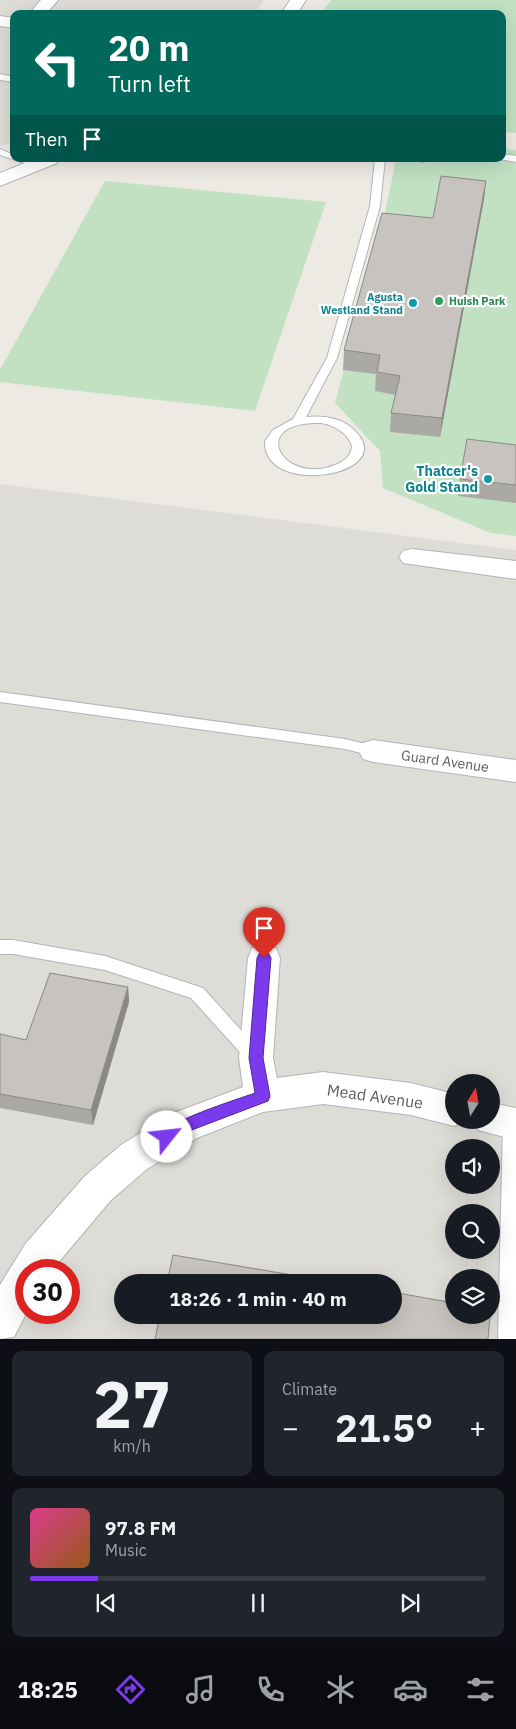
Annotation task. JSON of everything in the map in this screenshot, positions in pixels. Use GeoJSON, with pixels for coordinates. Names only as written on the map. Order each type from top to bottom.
{"type":"FeatureCollection","features":[{"type":"Feature","properties":{"kind":"street"},"geometry":{"type":"LineString","coordinates":[[41,10],[50,0]]}},
{"type":"Feature","properties":{"kind":"street"},"geometry":{"type":"LineString","coordinates":[[0,180],[42,162]]}},
{"type":"Feature","properties":{"kind":"street"},"geometry":{"type":"LineString","coordinates":[[412,557],[516,570]]}},
{"type":"Feature","properties":{"kind":"street","name":"Guard Avenue"},"geometry":{"type":"LineString","coordinates":[[373,751],[516,771]]}},
{"type":"Feature","properties":{"kind":"street"},"geometry":{"type":"LineString","coordinates":[[262,1096],[256,1058],[264,958]]}},
{"type":"Feature","properties":{"kind":"street","name":"Mead Avenue"},"geometry":{"type":"LineString","coordinates":[[37,1259],[98,1188],[134,1157],[184,1126],[262,1096],[323,1088],[411,1099],[445,1108]]}},
{"type":"Feature","properties":{"kind":"street"},"geometry":{"type":"LineString","coordinates":[[0,1322],[15,1296]]}},
{"type":"Feature","properties":{"kind":"lane"},"geometry":{"type":"LineString","coordinates":[[298,421],[325,420],[348,429],[355,436],[358,444],[357,453],[352,460],[330,470],[315,472],[300,470],[287,466],[277,459],[272,450],[271,441],[276,433],[285,426],[298,421],[332,358],[375,206],[380,162]]}},
{"type":"Feature","properties":{"kind":"lane"},"geometry":{"type":"LineString","coordinates":[[0,698],[345,744],[373,751]]}},
{"type":"Feature","properties":{"kind":"lane"},"geometry":{"type":"LineString","coordinates":[[0,947],[14,947],[106,962],[197,993],[256,1058]]}},
{"type":"Feature","properties":{"kind":"lane"},"geometry":{"type":"LineString","coordinates":[[506,1122],[508,1339]]}},
{"type":"Feature","properties":{"kind":"shaded area"},"geometry":{"type":"Polygon","coordinates":[[[0,0],[264,0],[257,10],[10,10],[10,143],[0,146],[0,0]]]}},
{"type":"Feature","properties":{"kind":"shaded area"},"geometry":{"type":"Polygon","coordinates":[[[0,484],[516,550],[516,1339],[0,1339],[0,484]]]}},
{"type":"Feature","properties":{"kind":"green space"},"geometry":{"type":"Polygon","coordinates":[[[331,0],[516,0],[516,133],[506,132],[506,10],[324,10],[331,0]]]}},
{"type":"Feature","properties":{"kind":"green space","name":"Huish Park"},"geometry":{"type":"Polygon","coordinates":[[[506,149],[516,150],[516,536],[491,533],[383,488],[380,451],[335,403],[381,232],[395,162],[506,162],[506,149]]]}},
{"type":"Feature","properties":{"kind":"green space"},"geometry":{"type":"Polygon","coordinates":[[[105,181],[326,202],[255,411],[0,382],[0,370],[105,181]]]}},
{"type":"Feature","properties":{"kind":"building","name":"Agusta Westland Stand"},"geometry":{"type":"Polygon","coordinates":[[[441,176],[486,181],[442,418],[391,413],[400,376],[377,372],[380,355],[344,350],[382,213],[433,218],[441,176]]]}},
{"type":"Feature","properties":{"kind":"building"},"geometry":{"type":"Polygon","coordinates":[[[467,439],[516,445],[516,485],[460,479],[467,439]]]}},
{"type":"Feature","properties":{"kind":"building"},"geometry":{"type":"Polygon","coordinates":[[[50,973],[128,987],[91,1110],[0,1094],[0,1034],[26,1040],[50,973]]]}},
{"type":"Feature","properties":{"kind":"building"},"geometry":{"type":"Polygon","coordinates":[[[173,1255],[286,1274],[169,1274],[173,1255]]]}},
{"type":"Feature","properties":{"kind":"building"},"geometry":{"type":"Polygon","coordinates":[[[402,1294],[445,1301],[445,1324],[489,1324],[488,1339],[155,1339],[158,1324],[402,1324],[402,1294]]]}},
{"type":"Feature","properties":{"kind":"place","name":"Huish Park"},"geometry":{"type":"Point","coordinates":[439,301]}},
{"type":"Feature","properties":{"kind":"place","name":"Agusta Westland Stand"},"geometry":{"type":"Point","coordinates":[413,303]}},
{"type":"Feature","properties":{"kind":"place","name":"Thatcer's Gold Stand"},"geometry":{"type":"Point","coordinates":[488,479]}},
{"type":"Feature","properties":{"kind":"route"},"geometry":{"type":"LineString","coordinates":[[167,1137],[184,1126],[262,1096],[256,1058],[264,958]]}}]}
